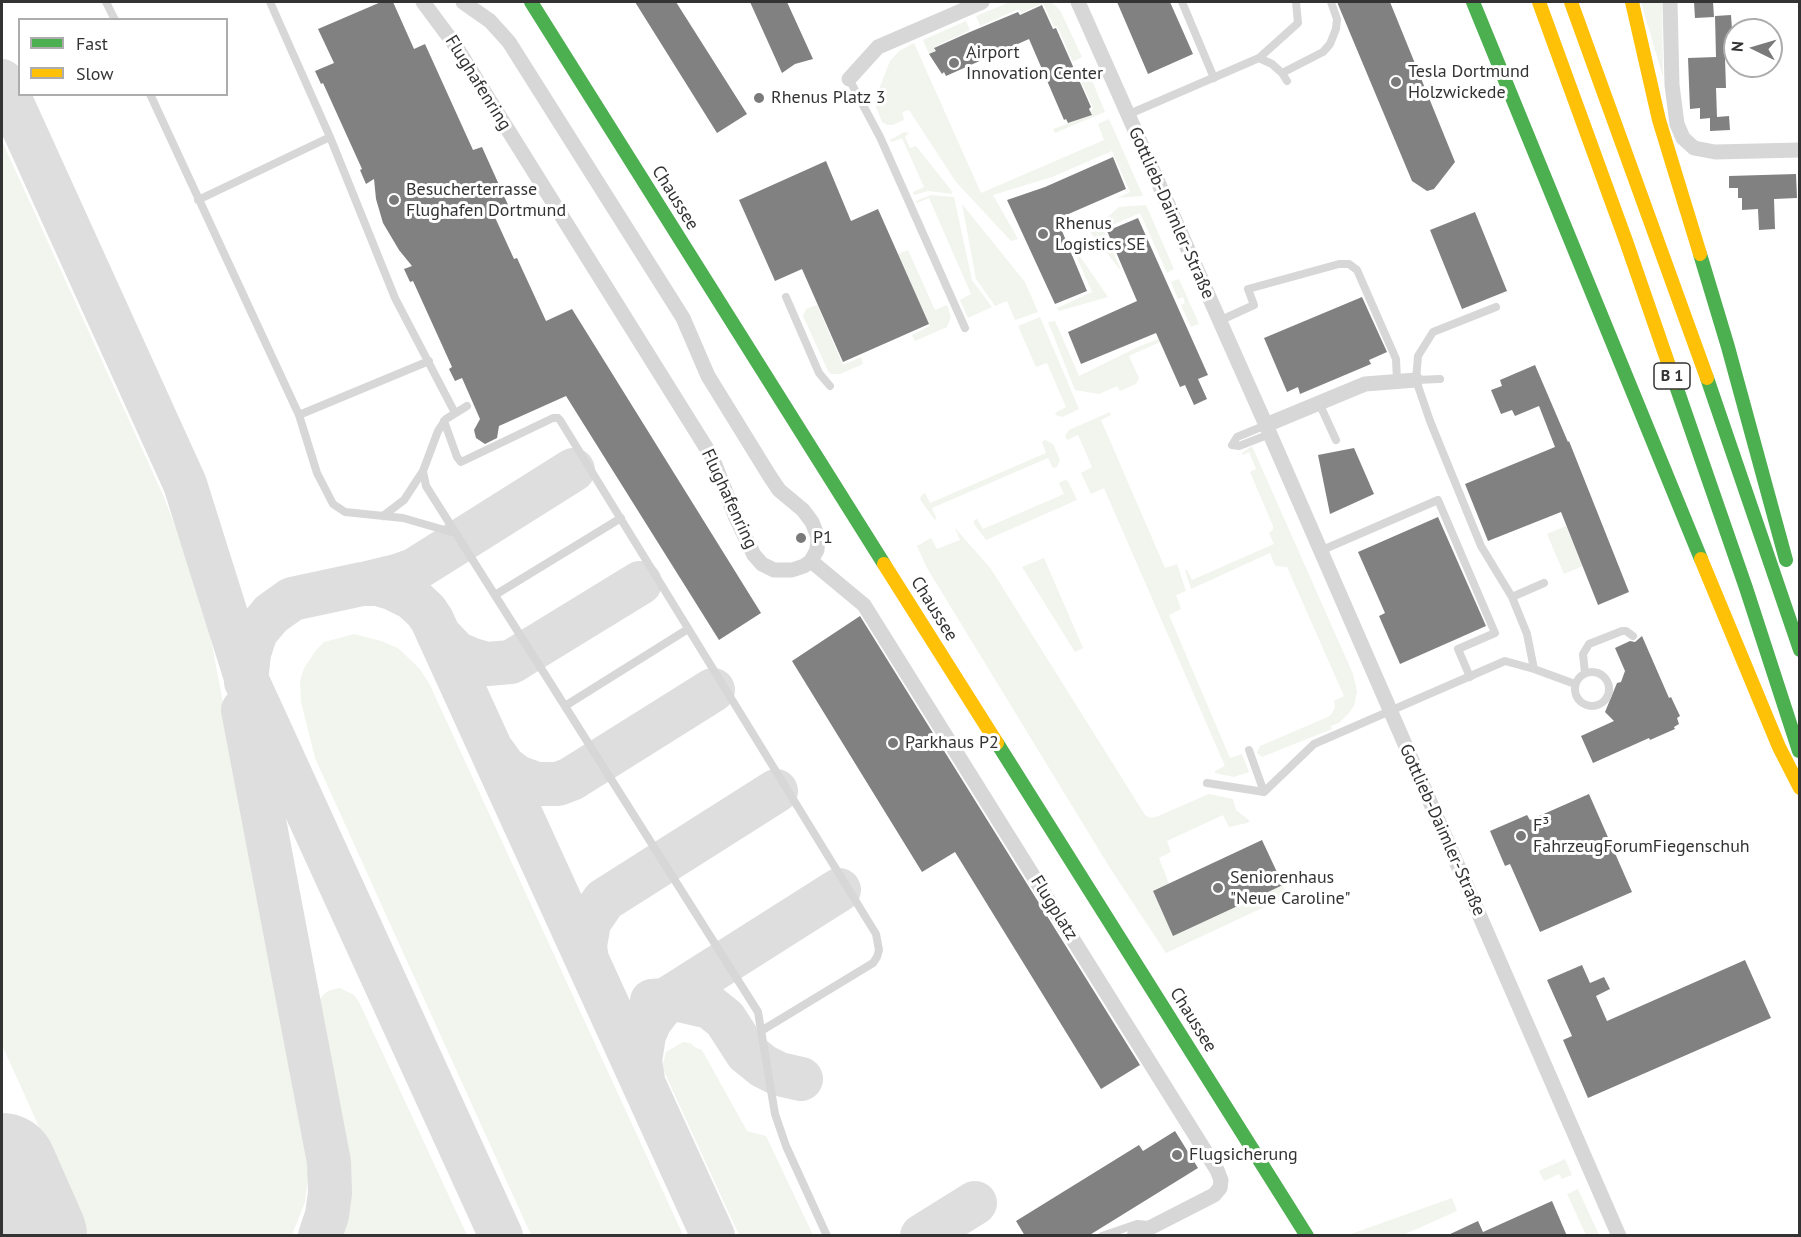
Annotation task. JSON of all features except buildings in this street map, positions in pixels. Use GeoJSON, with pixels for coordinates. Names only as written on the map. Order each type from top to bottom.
{"type":"FeatureCollection","features":[{"type":"Feature","properties":{"kind":"main road","name":"Chaussee"},"geometry":{"type":"LineString","coordinates":[[531,2],[1307,1236]]}},
{"type":"Feature","properties":{"kind":"main road"},"geometry":{"type":"LineString","coordinates":[[1473,2],[1737,648],[1800,788]]}},
{"type":"Feature","properties":{"kind":"main road","name":"B 1"},"geometry":{"type":"LineString","coordinates":[[1539,2],[1630,252],[1800,752]]}},
{"type":"Feature","properties":{"kind":"main road","name":"B 1"},"geometry":{"type":"LineString","coordinates":[[1571,2],[1681,304],[1800,650]]}},
{"type":"Feature","properties":{"kind":"main road"},"geometry":{"type":"LineString","coordinates":[[1632,2],[1659,120],[1728,347],[1783,546],[1800,629]]}},
{"type":"Feature","properties":{"kind":"street","name":"Flughafenring"},"geometry":{"type":"LineString","coordinates":[[423,2],[455,45],[712,457],[736,518],[754,555],[762,564],[774,570],[799,569],[810,561]]}},
{"type":"Feature","properties":{"kind":"street"},"geometry":{"type":"LineString","coordinates":[[463,2],[490,21],[508,42],[683,318],[708,376],[769,475],[779,490],[803,510],[812,522],[818,550],[810,561]]}},
{"type":"Feature","properties":{"kind":"street"},"geometry":{"type":"LineString","coordinates":[[849,79],[878,47],[982,2]]}},
{"type":"Feature","properties":{"kind":"street","name":"Gottlieb-Daimler-Straße"},"geometry":{"type":"LineString","coordinates":[[1078,2],[1268,429],[1618,1236]]}},
{"type":"Feature","properties":{"kind":"street"},"geometry":{"type":"LineString","coordinates":[[1670,2],[1672,85],[1677,124],[1683,138],[1694,148],[1715,152],[1800,150]]}},
{"type":"Feature","properties":{"kind":"street"},"geometry":{"type":"LineString","coordinates":[[1268,429],[1319,403],[1365,384],[1416,380]]}},
{"type":"Feature","properties":{"kind":"street","name":"Flugplatz"},"geometry":{"type":"LineString","coordinates":[[810,561],[864,605],[1218,1170],[1221,1180],[1220,1188],[1214,1195],[1134,1236]]}},
{"type":"Feature","properties":{"kind":"lane"},"geometry":{"type":"LineString","coordinates":[[106,2],[114,18]]}},
{"type":"Feature","properties":{"kind":"lane"},"geometry":{"type":"LineString","coordinates":[[270,2],[330,137],[395,298],[454,413]]}},
{"type":"Feature","properties":{"kind":"lane"},"geometry":{"type":"LineString","coordinates":[[1182,2],[1214,78]]}},
{"type":"Feature","properties":{"kind":"lane"},"geometry":{"type":"LineString","coordinates":[[1127,115],[1259,58],[1298,23],[1296,2]]}},
{"type":"Feature","properties":{"kind":"lane"},"geometry":{"type":"LineString","coordinates":[[1282,73],[1323,52],[1330,44],[1337,19],[1331,2]]}},
{"type":"Feature","properties":{"kind":"lane"},"geometry":{"type":"LineString","coordinates":[[1259,58],[1272,64],[1287,81]]}},
{"type":"Feature","properties":{"kind":"lane"},"geometry":{"type":"LineString","coordinates":[[849,79],[880,137],[964,328]]}},
{"type":"Feature","properties":{"kind":"lane"},"geometry":{"type":"LineString","coordinates":[[151,96],[298,415],[317,473],[333,504],[345,512],[420,522],[455,533]]}},
{"type":"Feature","properties":{"kind":"lane"},"geometry":{"type":"LineString","coordinates":[[198,200],[330,137]]}},
{"type":"Feature","properties":{"kind":"lane"},"geometry":{"type":"LineString","coordinates":[[1220,321],[1254,305],[1248,289],[1339,264],[1349,264],[1357,270],[1396,359],[1397,381]]}},
{"type":"Feature","properties":{"kind":"lane"},"geometry":{"type":"LineString","coordinates":[[786,297],[819,373],[830,386]]}},
{"type":"Feature","properties":{"kind":"lane"},"geometry":{"type":"LineString","coordinates":[[1496,307],[1433,332],[1418,356],[1416,380],[1430,421],[1481,546],[1512,597],[1527,634],[1534,669]]}},
{"type":"Feature","properties":{"kind":"lane"},"geometry":{"type":"LineString","coordinates":[[298,415],[429,361]]}},
{"type":"Feature","properties":{"kind":"lane"},"geometry":{"type":"LineString","coordinates":[[1416,380],[1440,379]]}},
{"type":"Feature","properties":{"kind":"lane"},"geometry":{"type":"LineString","coordinates":[[1319,403],[1336,440]]}},
{"type":"Feature","properties":{"kind":"lane"},"geometry":{"type":"LineString","coordinates":[[383,516],[405,500],[423,471],[444,421],[467,406]]}},
{"type":"Feature","properties":{"kind":"lane"},"geometry":{"type":"LineString","coordinates":[[444,421],[461,462],[553,418],[558,418],[879,942],[877,957],[873,963],[761,1031]]}},
{"type":"Feature","properties":{"kind":"lane"},"geometry":{"type":"LineString","coordinates":[[423,471],[426,486],[455,533],[758,1012],[775,1114],[786,1146],[826,1236]]}},
{"type":"Feature","properties":{"kind":"lane"},"geometry":{"type":"LineString","coordinates":[[1320,551],[1438,500],[1495,633],[1458,649],[1470,677]]}},
{"type":"Feature","properties":{"kind":"lane"},"geometry":{"type":"LineString","coordinates":[[495,595],[621,518]]}},
{"type":"Feature","properties":{"kind":"lane"},"geometry":{"type":"LineString","coordinates":[[1512,597],[1544,583]]}},
{"type":"Feature","properties":{"kind":"lane"},"geometry":{"type":"LineString","coordinates":[[565,706],[688,630]]}},
{"type":"Feature","properties":{"kind":"lane"},"geometry":{"type":"LineString","coordinates":[[1585,673],[1583,654],[1589,644],[1622,631],[1630,632],[1633,636]]}},
{"type":"Feature","properties":{"kind":"lane"},"geometry":{"type":"LineString","coordinates":[[1264,792],[1314,744],[1505,661],[1575,684]]}},
{"type":"Feature","properties":{"kind":"lane"},"geometry":{"type":"LineString","coordinates":[[1593,672],[1602,675],[1610,687],[1606,700],[1592,707],[1576,698],[1575,684],[1585,673],[1593,672]]}},
{"type":"Feature","properties":{"kind":"lane"},"geometry":{"type":"LineString","coordinates":[[1249,750],[1264,792]]}},
{"type":"Feature","properties":{"kind":"lane"},"geometry":{"type":"LineString","coordinates":[[1207,783],[1264,792]]}},
{"type":"Feature","properties":{"kind":"lane"},"geometry":{"type":"LineString","coordinates":[[1102,1236],[1137,1224],[1154,1225]]}},
{"type":"Feature","properties":{"kind":"shaded area"},"geometry":{"type":"Polygon","coordinates":[[[1010,2],[1050,2],[1056,6],[1082,57],[1073,62],[1057,26],[1054,27],[1043,3],[1021,13],[1019,9],[980,26],[976,16],[1010,2]]]}},
{"type":"Feature","properties":{"kind":"shaded area"},"geometry":{"type":"Polygon","coordinates":[[[1641,2],[1662,2],[1663,77],[1641,2]]]}},
{"type":"Feature","properties":{"kind":"shaded area"},"geometry":{"type":"Polygon","coordinates":[[[966,21],[970,30],[934,47],[936,51],[929,54],[923,40],[966,21]]]}},
{"type":"Feature","properties":{"kind":"shaded area"},"geometry":{"type":"Polygon","coordinates":[[[914,43],[981,193],[1104,140],[1098,124],[1109,119],[1143,196],[1117,198],[1130,192],[1112,151],[1052,177],[993,195],[1018,239],[1011,241],[956,182],[909,110],[902,112],[904,120],[893,125],[882,122],[874,102],[890,61],[899,51],[914,43]]]}},
{"type":"Feature","properties":{"kind":"shaded area"},"geometry":{"type":"Polygon","coordinates":[[[1087,68],[1105,112],[1055,133],[1053,129],[1092,115],[1090,111],[1093,108],[1077,72],[1087,68]]]}},
{"type":"Feature","properties":{"kind":"shaded area"},"geometry":{"type":"Polygon","coordinates":[[[904,132],[909,133],[905,137],[910,148],[916,146],[952,194],[928,191],[914,195],[913,192],[924,187],[902,138],[892,142],[890,140],[904,132]]]}},
{"type":"Feature","properties":{"kind":"shaded area"},"geometry":{"type":"Polygon","coordinates":[[[2,141],[163,495],[181,541],[208,624],[310,1160],[305,1202],[292,1235],[88,1235],[2,1045],[2,141]]]}},
{"type":"Feature","properties":{"kind":"shaded area"},"geometry":{"type":"Polygon","coordinates":[[[931,195],[954,197],[972,280],[992,307],[968,318],[960,300],[971,294],[929,198],[917,203],[916,201],[931,195]]]}},
{"type":"Feature","properties":{"kind":"shaded area"},"geometry":{"type":"Polygon","coordinates":[[[962,204],[1025,282],[1038,312],[1015,320],[1007,301],[995,306],[976,279],[962,204]]]}},
{"type":"Feature","properties":{"kind":"shaded area"},"geometry":{"type":"Polygon","coordinates":[[[1146,205],[1174,269],[1167,273],[1140,213],[1103,229],[1122,272],[1090,232],[1119,207],[1146,205]]]}},
{"type":"Feature","properties":{"kind":"shaded area"},"geometry":{"type":"Polygon","coordinates":[[[1070,242],[1108,297],[1059,311],[1057,308],[1092,292],[1070,242]]]}},
{"type":"Feature","properties":{"kind":"shaded area"},"geometry":{"type":"Polygon","coordinates":[[[908,250],[935,310],[947,305],[951,317],[947,327],[915,341],[912,335],[930,326],[898,254],[908,250]]]}},
{"type":"Feature","properties":{"kind":"shaded area"},"geometry":{"type":"Polygon","coordinates":[[[1179,279],[1199,324],[1191,327],[1181,305],[1185,303],[1183,297],[1178,299],[1171,282],[1179,279]]]}},
{"type":"Feature","properties":{"kind":"shaded area"},"geometry":{"type":"Polygon","coordinates":[[[817,305],[843,365],[861,357],[863,364],[840,374],[831,374],[828,371],[803,316],[806,309],[817,305]]]}},
{"type":"Feature","properties":{"kind":"shaded area"},"geometry":{"type":"Polygon","coordinates":[[[1040,317],[1079,409],[1062,417],[1055,413],[1066,407],[1047,363],[1036,367],[1018,326],[1040,317]]]}},
{"type":"Feature","properties":{"kind":"shaded area"},"geometry":{"type":"Polygon","coordinates":[[[1055,321],[1079,376],[1140,346],[1161,338],[1162,341],[1129,356],[1139,378],[1136,384],[1120,391],[1117,386],[1099,394],[1075,390],[1048,322],[1055,321]]]}},
{"type":"Feature","properties":{"kind":"shaded area"},"geometry":{"type":"Polygon","coordinates":[[[1110,412],[1111,415],[1101,420],[1165,568],[1177,564],[1186,591],[1176,595],[1181,609],[1169,615],[1230,758],[1242,754],[1249,772],[1234,777],[1215,773],[1225,766],[1104,488],[1091,494],[1081,473],[1092,467],[1078,435],[1067,440],[1065,436],[1069,430],[1110,412]]]}},
{"type":"Feature","properties":{"kind":"shaded area"},"geometry":{"type":"Polygon","coordinates":[[[1045,440],[1053,444],[1060,460],[1057,467],[1053,468],[1048,458],[932,508],[935,520],[921,501],[920,498],[924,493],[930,503],[1046,453],[1042,442],[1045,440]]]}},
{"type":"Feature","properties":{"kind":"shaded area"},"geometry":{"type":"Polygon","coordinates":[[[1252,446],[1353,674],[1357,691],[1354,706],[1339,723],[1331,726],[1332,729],[1262,757],[1257,753],[1260,746],[1330,716],[1335,708],[1334,701],[1344,696],[1287,567],[1275,566],[1270,553],[1191,589],[1185,570],[1192,580],[1274,544],[1269,533],[1273,526],[1250,472],[1256,469],[1249,452],[1243,455],[1242,453],[1252,446]]]}},
{"type":"Feature","properties":{"kind":"shaded area"},"geometry":{"type":"Polygon","coordinates":[[[1068,481],[1077,500],[986,540],[974,524],[974,520],[977,519],[983,529],[1064,494],[1059,483],[1068,481]]]}},
{"type":"Feature","properties":{"kind":"shaded area"},"geometry":{"type":"Polygon","coordinates":[[[1566,526],[1583,566],[1564,574],[1547,534],[1566,526]]]}},
{"type":"Feature","properties":{"kind":"shaded area"},"geometry":{"type":"Polygon","coordinates":[[[955,528],[991,569],[1145,815],[1150,818],[1156,817],[1209,794],[1233,799],[1236,810],[1250,821],[1229,827],[1223,815],[1167,841],[1171,852],[1159,858],[1169,884],[1153,892],[1173,935],[1283,885],[1288,896],[1166,953],[1110,868],[927,568],[917,546],[931,538],[937,549],[960,540],[955,528]]]}},
{"type":"Feature","properties":{"kind":"shaded area"},"geometry":{"type":"Polygon","coordinates":[[[1044,558],[1083,648],[1075,652],[1022,567],[1044,558]]]}},
{"type":"Feature","properties":{"kind":"shaded area"},"geometry":{"type":"Polygon","coordinates":[[[354,634],[398,648],[419,668],[429,683],[683,1235],[531,1235],[315,758],[301,702],[300,681],[304,668],[324,642],[354,634]]]}},
{"type":"Feature","properties":{"kind":"shaded area"},"geometry":{"type":"Polygon","coordinates":[[[340,988],[354,995],[359,1002],[467,1235],[333,1235],[338,1222],[343,1192],[341,1161],[317,1008],[319,1000],[325,993],[340,988]]]}},
{"type":"Feature","properties":{"kind":"shaded area"},"geometry":{"type":"Polygon","coordinates":[[[683,1042],[702,1050],[747,1131],[766,1136],[813,1235],[739,1235],[662,1067],[666,1052],[683,1042]]]}},
{"type":"Feature","properties":{"kind":"shaded area"},"geometry":{"type":"Polygon","coordinates":[[[1565,1159],[1572,1175],[1562,1179],[1559,1174],[1544,1181],[1539,1171],[1565,1159]]]}},
{"type":"Feature","properties":{"kind":"shaded area"},"geometry":{"type":"Polygon","coordinates":[[[1578,1189],[1599,1235],[1586,1235],[1567,1194],[1578,1189]]]}},
{"type":"Feature","properties":{"kind":"shaded area"},"geometry":{"type":"Polygon","coordinates":[[[1452,1198],[1457,1211],[1403,1235],[1348,1235],[1452,1198]]]}},
{"type":"Feature","properties":{"kind":"taxiway"},"geometry":{"type":"LineString","coordinates":[[2,81],[185,484],[246,678],[501,1236]]}},
{"type":"Feature","properties":{"kind":"taxiway"},"geometry":{"type":"LineString","coordinates":[[364,584],[414,570],[573,470]]}},
{"type":"Feature","properties":{"kind":"taxiway"},"geometry":{"type":"LineString","coordinates":[[438,634],[456,653],[470,659],[487,664],[511,662],[640,583]]}},
{"type":"Feature","properties":{"kind":"taxiway"},"geometry":{"type":"LineString","coordinates":[[246,682],[249,653],[256,632],[271,614],[292,599],[362,584],[378,584],[412,598],[426,611],[713,1236]]}},
{"type":"Feature","properties":{"kind":"taxiway"},"geometry":{"type":"LineString","coordinates":[[494,753],[504,767],[517,777],[536,784],[558,784],[571,779],[713,690]]}},
{"type":"Feature","properties":{"kind":"taxiway"},"geometry":{"type":"LineString","coordinates":[[243,710],[329,1162],[330,1193],[327,1215],[320,1236]]}},
{"type":"Feature","properties":{"kind":"taxiway"},"geometry":{"type":"LineString","coordinates":[[587,960],[585,946],[589,922],[604,900],[776,791]]}},
{"type":"Feature","properties":{"kind":"taxiway"},"geometry":{"type":"LineString","coordinates":[[643,1080],[640,1061],[644,1035],[650,1021],[667,999],[839,890]]}},
{"type":"Feature","properties":{"kind":"taxiway"},"geometry":{"type":"LineString","coordinates":[[652,1001],[675,999],[710,1007],[725,1019],[747,1053],[763,1066],[779,1074],[801,1079]]}},
{"type":"Feature","properties":{"kind":"taxiway"},"geometry":{"type":"LineString","coordinates":[[922,1236],[975,1203]]}},
{"type":"Feature","properties":{"kind":"runway"},"geometry":{"type":"LineString","coordinates":[[2,1168],[32,1236]]}},
{"type":"Feature","properties":{"kind":"traffic: fast"},"geometry":{"type":"LineString","coordinates":[[531,2],[884,564]]}},
{"type":"Feature","properties":{"kind":"traffic: fast"},"geometry":{"type":"LineString","coordinates":[[1473,2],[1701,559]]}},
{"type":"Feature","properties":{"kind":"traffic: fast"},"geometry":{"type":"LineString","coordinates":[[1700,254],[1786,560]]}},
{"type":"Feature","properties":{"kind":"traffic: fast"},"geometry":{"type":"LineString","coordinates":[[1707,378],[1800,650]]}},
{"type":"Feature","properties":{"kind":"traffic: fast"},"geometry":{"type":"LineString","coordinates":[[1675,383],[1746,588],[1799,751]]}},
{"type":"Feature","properties":{"kind":"traffic: fast"},"geometry":{"type":"LineString","coordinates":[[997,743],[1307,1236]]}},
{"type":"Feature","properties":{"kind":"traffic: slow"},"geometry":{"type":"LineString","coordinates":[[1539,2],[1675,383]]}},
{"type":"Feature","properties":{"kind":"traffic: slow"},"geometry":{"type":"LineString","coordinates":[[1571,2],[1707,378]]}},
{"type":"Feature","properties":{"kind":"traffic: slow"},"geometry":{"type":"LineString","coordinates":[[1632,2],[1659,120],[1700,254]]}},
{"type":"Feature","properties":{"kind":"traffic: slow"},"geometry":{"type":"LineString","coordinates":[[1701,559],[1779,747],[1800,788]]}},
{"type":"Feature","properties":{"kind":"traffic: slow"},"geometry":{"type":"LineString","coordinates":[[884,564],[997,743]]}},
{"type":"Feature","properties":{"kind":"place","name":"Airport Innovation Center"},"geometry":{"type":"Point","coordinates":[954,63]}},
{"type":"Feature","properties":{"kind":"place","name":"Tesla Dortmund Holzwickede"},"geometry":{"type":"Point","coordinates":[1396,82]}},
{"type":"Feature","properties":{"kind":"place","name":"Rhenus Platz 3"},"geometry":{"type":"Point","coordinates":[759,98]}},
{"type":"Feature","properties":{"kind":"place","name":"Besucherterrasse Flughafen Dortmund"},"geometry":{"type":"Point","coordinates":[394,200]}},
{"type":"Feature","properties":{"kind":"place","name":"Rhenus Logistics SE"},"geometry":{"type":"Point","coordinates":[1043,234]}},
{"type":"Feature","properties":{"kind":"place","name":"P1"},"geometry":{"type":"Point","coordinates":[801,538]}},
{"type":"Feature","properties":{"kind":"place","name":"Parkhaus P2"},"geometry":{"type":"Point","coordinates":[893,743]}},
{"type":"Feature","properties":{"kind":"place","name":"F³ FahrzeugForumFiegenschuh"},"geometry":{"type":"Point","coordinates":[1521,836]}},
{"type":"Feature","properties":{"kind":"place","name":"Seniorenhaus \"Neue Caroline\""},"geometry":{"type":"Point","coordinates":[1218,888]}},
{"type":"Feature","properties":{"kind":"place","name":"Flugsicherung"},"geometry":{"type":"Point","coordinates":[1177,1155]}}]}
